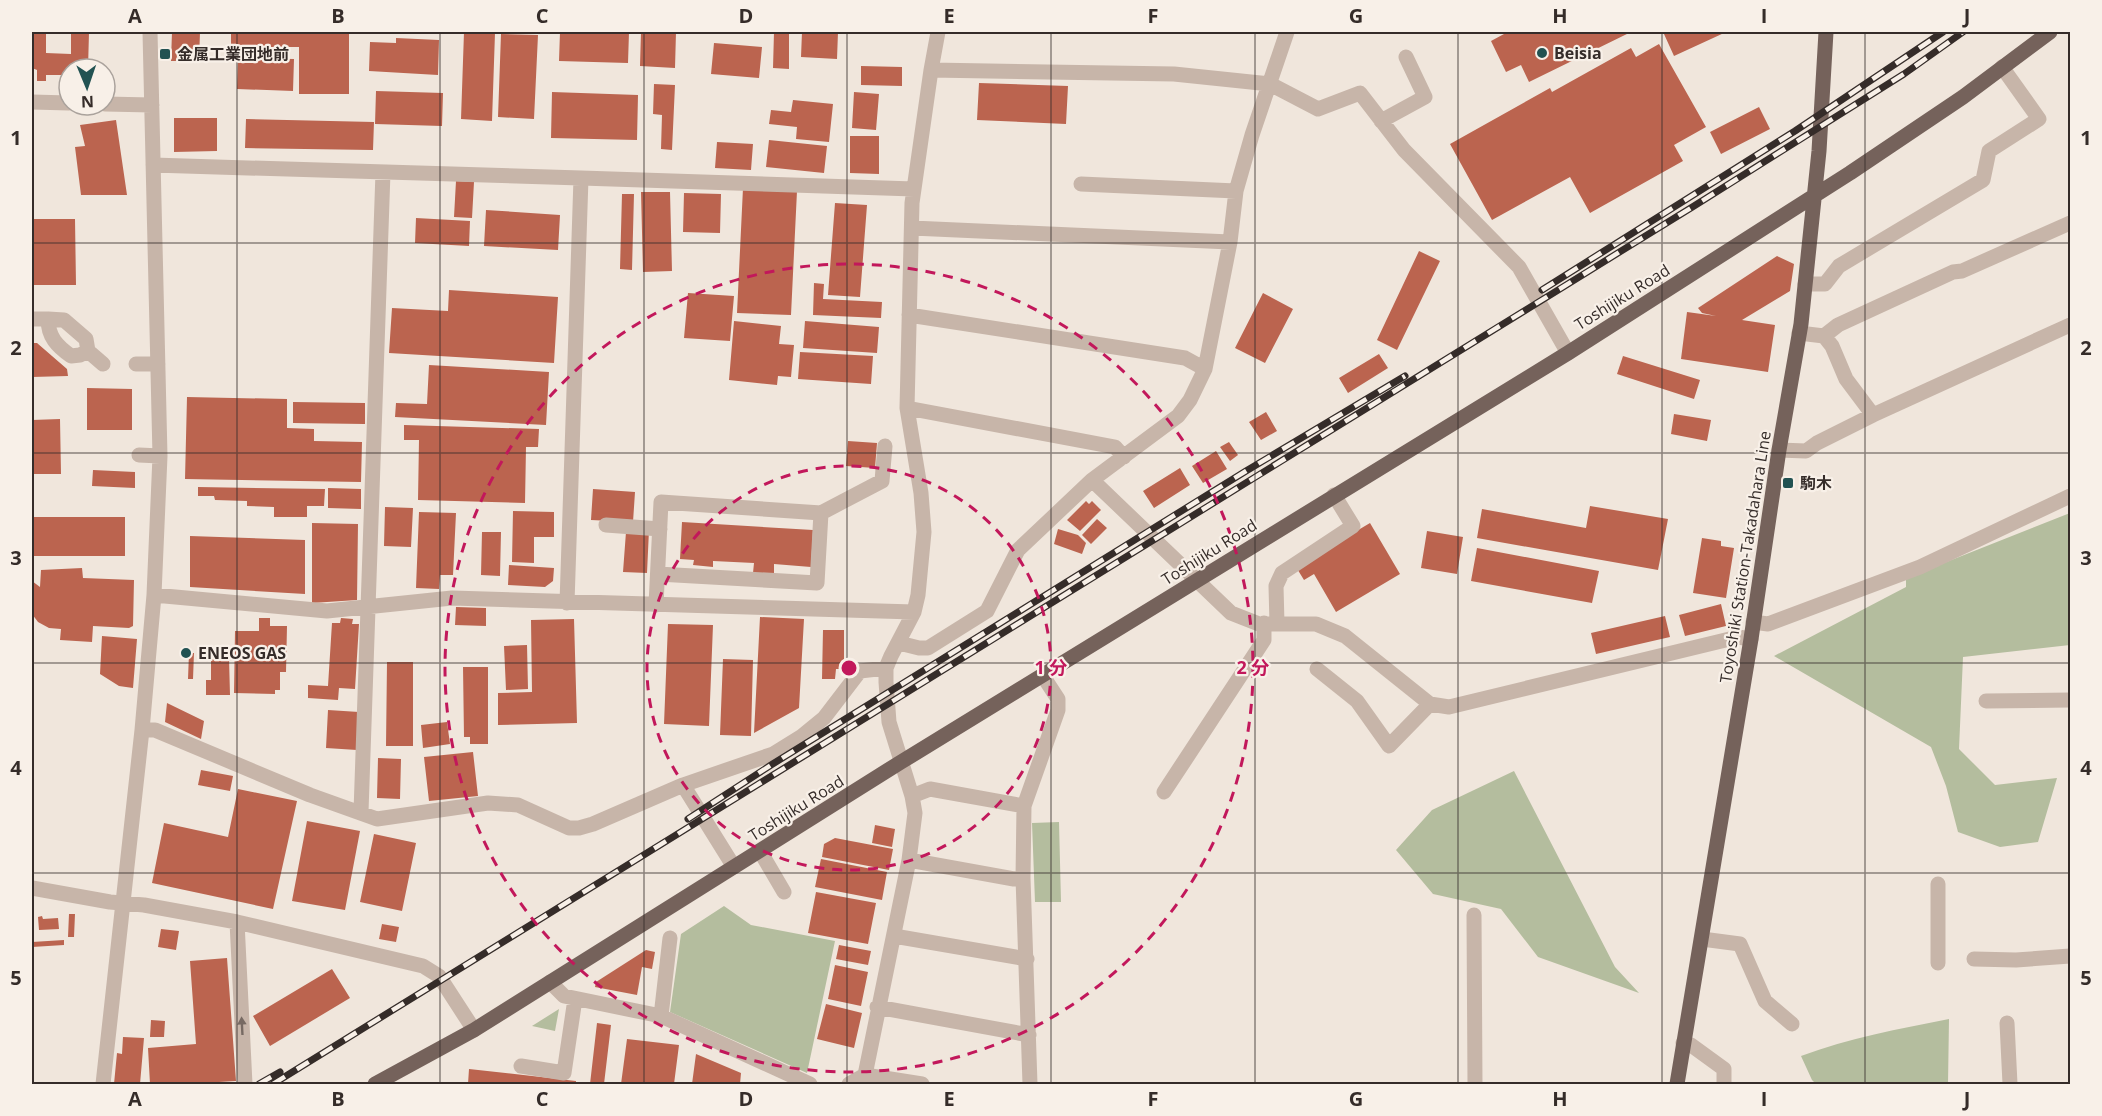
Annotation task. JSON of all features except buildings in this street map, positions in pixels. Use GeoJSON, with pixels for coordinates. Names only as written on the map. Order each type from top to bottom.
{"type":"FeatureCollection","features":[{"type":"Feature","properties":{"kind":"main road","name":"Toyoshiki Station-Takadahara Line"},"geometry":{"type":"LineString","coordinates":[[1677,1084],[1799,333],[1814,196],[1826,32]]}},
{"type":"Feature","properties":{"kind":"main road","name":"Toshijiku Road"},"geometry":{"type":"LineString","coordinates":[[380,1083],[474,1030],[901,762],[1568,352],[1814,196],[1963,97],[2050,32]]}},
{"type":"Feature","properties":{"kind":"street"},"geometry":{"type":"LineString","coordinates":[[103,1084],[142,730],[154,596],[160,456],[150,32]]}},
{"type":"Feature","properties":{"kind":"street"},"geometry":{"type":"LineString","coordinates":[[865,1075],[909,860],[915,813],[889,722],[886,668],[914,612],[918,595],[924,532],[921,493],[907,408],[912,204],[938,32]]}},
{"type":"Feature","properties":{"kind":"street"},"geometry":{"type":"LineString","coordinates":[[899,643],[928,648],[987,611],[1018,550],[1092,480],[1178,416],[1190,400],[1205,369],[1230,242],[1236,191],[1287,32]]}},
{"type":"Feature","properties":{"kind":"street"},"geometry":{"type":"LineString","coordinates":[[1381,122],[1425,97],[1406,57]]}},
{"type":"Feature","properties":{"kind":"street"},"geometry":{"type":"LineString","coordinates":[[1805,284],[1825,284],[1839,267],[1983,180],[1989,151],[2039,119],[2002,67]]}},
{"type":"Feature","properties":{"kind":"street"},"geometry":{"type":"LineString","coordinates":[[931,70],[1174,74],[1270,84],[1318,109],[1360,93],[1404,150],[1519,267],[1568,352]]}},
{"type":"Feature","properties":{"kind":"street"},"geometry":{"type":"LineString","coordinates":[[32,102],[57,103]]}},
{"type":"Feature","properties":{"kind":"street"},"geometry":{"type":"LineString","coordinates":[[117,104],[152,105]]}},
{"type":"Feature","properties":{"kind":"street"},"geometry":{"type":"LineString","coordinates":[[153,165],[914,189]]}},
{"type":"Feature","properties":{"kind":"street"},"geometry":{"type":"LineString","coordinates":[[361,812],[383,172]]}},
{"type":"Feature","properties":{"kind":"street"},"geometry":{"type":"LineString","coordinates":[[567,603],[580,178]]}},
{"type":"Feature","properties":{"kind":"street"},"geometry":{"type":"LineString","coordinates":[[1081,184],[1236,191]]}},
{"type":"Feature","properties":{"kind":"street"},"geometry":{"type":"LineString","coordinates":[[1824,336],[1838,325],[1953,272],[1962,271],[2070,223]]}},
{"type":"Feature","properties":{"kind":"street"},"geometry":{"type":"LineString","coordinates":[[912,228],[1230,242]]}},
{"type":"Feature","properties":{"kind":"street"},"geometry":{"type":"LineString","coordinates":[[909,315],[1185,358],[1205,369]]}},
{"type":"Feature","properties":{"kind":"street"},"geometry":{"type":"LineString","coordinates":[[32,319],[64,320],[86,339],[88,351],[103,364]]}},
{"type":"Feature","properties":{"kind":"street"},"geometry":{"type":"LineString","coordinates":[[48,319],[48,330],[52,340],[63,351],[72,356],[88,351]]}},
{"type":"Feature","properties":{"kind":"street"},"geometry":{"type":"LineString","coordinates":[[1779,450],[1806,451],[1817,442],[1873,415],[2070,325]]}},
{"type":"Feature","properties":{"kind":"street"},"geometry":{"type":"LineString","coordinates":[[1799,333],[1824,336],[1832,346],[1846,379],[1873,415]]}},
{"type":"Feature","properties":{"kind":"street"},"geometry":{"type":"LineString","coordinates":[[136,364],[158,364]]}},
{"type":"Feature","properties":{"kind":"street"},"geometry":{"type":"LineString","coordinates":[[907,408],[1115,447],[1124,457]]}},
{"type":"Feature","properties":{"kind":"street"},"geometry":{"type":"LineString","coordinates":[[656,605],[661,502],[821,513],[882,481],[885,446]]}},
{"type":"Feature","properties":{"kind":"street"},"geometry":{"type":"LineString","coordinates":[[139,455],[160,456]]}},
{"type":"Feature","properties":{"kind":"street"},"geometry":{"type":"LineString","coordinates":[[1092,480],[1232,613],[1259,624],[1316,624],[1345,636],[1430,704],[1449,706],[1738,637],[1751,639]]}},
{"type":"Feature","properties":{"kind":"street"},"geometry":{"type":"LineString","coordinates":[[1164,792],[1264,640],[1271,623],[1276,586],[1282,573],[1353,526],[1334,495]]}},
{"type":"Feature","properties":{"kind":"street"},"geometry":{"type":"LineString","coordinates":[[1753,622],[1768,624],[1920,567],[2070,496]]}},
{"type":"Feature","properties":{"kind":"street"},"geometry":{"type":"LineString","coordinates":[[658,574],[817,583],[823,545],[821,513]]}},
{"type":"Feature","properties":{"kind":"street"},"geometry":{"type":"LineString","coordinates":[[606,525],[660,529]]}},
{"type":"Feature","properties":{"kind":"street"},"geometry":{"type":"LineString","coordinates":[[154,596],[327,611],[452,598],[914,612]]}},
{"type":"Feature","properties":{"kind":"street"},"geometry":{"type":"LineString","coordinates":[[142,730],[155,730],[310,795],[377,819],[488,803],[504,803],[518,805],[559,825],[579,828],[683,785],[773,754],[802,736],[824,718],[860,671],[886,668]]}},
{"type":"Feature","properties":{"kind":"street"},"geometry":{"type":"LineString","coordinates":[[1317,669],[1357,701],[1389,746],[1430,704]]}},
{"type":"Feature","properties":{"kind":"street"},"geometry":{"type":"LineString","coordinates":[[1030,1084],[1023,878],[1024,806],[1058,710],[1058,699],[1043,676]]}},
{"type":"Feature","properties":{"kind":"street"},"geometry":{"type":"LineString","coordinates":[[1986,701],[2070,700]]}},
{"type":"Feature","properties":{"kind":"street"},"geometry":{"type":"LineString","coordinates":[[683,785],[734,867]]}},
{"type":"Feature","properties":{"kind":"street"},"geometry":{"type":"LineString","coordinates":[[912,796],[930,789],[1024,806]]}},
{"type":"Feature","properties":{"kind":"street"},"geometry":{"type":"LineString","coordinates":[[760,851],[784,892]]}},
{"type":"Feature","properties":{"kind":"street"},"geometry":{"type":"LineString","coordinates":[[909,860],[1014,879],[1023,878]]}},
{"type":"Feature","properties":{"kind":"street"},"geometry":{"type":"LineString","coordinates":[[1938,884],[1938,963]]}},
{"type":"Feature","properties":{"kind":"street"},"geometry":{"type":"LineString","coordinates":[[32,888],[110,903],[144,905],[237,922],[423,966],[439,976],[474,1030]]}},
{"type":"Feature","properties":{"kind":"street"},"geometry":{"type":"LineString","coordinates":[[1474,915],[1475,1084]]}},
{"type":"Feature","properties":{"kind":"street"},"geometry":{"type":"LineString","coordinates":[[237,922],[245,1084]]}},
{"type":"Feature","properties":{"kind":"street"},"geometry":{"type":"LineString","coordinates":[[894,936],[1027,959]]}},
{"type":"Feature","properties":{"kind":"street"},"geometry":{"type":"LineString","coordinates":[[661,1016],[670,938]]}},
{"type":"Feature","properties":{"kind":"street"},"geometry":{"type":"LineString","coordinates":[[1702,939],[1740,944],[1765,1002],[1792,1024]]}},
{"type":"Feature","properties":{"kind":"street"},"geometry":{"type":"LineString","coordinates":[[1974,959],[2016,960],[2070,956]]}},
{"type":"Feature","properties":{"kind":"street"},"geometry":{"type":"LineString","coordinates":[[550,982],[564,996],[661,1016],[810,1084]]}},
{"type":"Feature","properties":{"kind":"street"},"geometry":{"type":"LineString","coordinates":[[521,1066],[564,1073],[575,999]]}},
{"type":"Feature","properties":{"kind":"street"},"geometry":{"type":"LineString","coordinates":[[878,1007],[1029,1035]]}},
{"type":"Feature","properties":{"kind":"street"},"geometry":{"type":"LineString","coordinates":[[2007,1023],[2010,1084]]}},
{"type":"Feature","properties":{"kind":"street"},"geometry":{"type":"LineString","coordinates":[[1683,1043],[1690,1045],[1724,1069],[1724,1084]]}},
{"type":"Feature","properties":{"kind":"street"},"geometry":{"type":"LineString","coordinates":[[849,1084],[865,1075],[922,1084]]}},
{"type":"Feature","properties":{"kind":"green space"},"geometry":{"type":"Polygon","coordinates":[[[2070,513],[2070,645],[1963,657],[1959,749],[1995,785],[2057,778],[2038,842],[2000,847],[1958,832],[1946,786],[1931,747],[1774,656],[1906,587],[1906,578],[2070,513]]]}},
{"type":"Feature","properties":{"kind":"green space"},"geometry":{"type":"Polygon","coordinates":[[[1514,771],[1615,967],[1639,993],[1538,957],[1501,909],[1433,894],[1396,850],[1432,810],[1514,771]]]}},
{"type":"Feature","properties":{"kind":"green space"},"geometry":{"type":"Polygon","coordinates":[[[1059,822],[1061,902],[1035,902],[1032,823],[1059,822]]]}},
{"type":"Feature","properties":{"kind":"green space"},"geometry":{"type":"Polygon","coordinates":[[[724,906],[751,925],[835,941],[807,1073],[670,1012],[681,934],[724,906]]]}},
{"type":"Feature","properties":{"kind":"green space"},"geometry":{"type":"Polygon","coordinates":[[[559,1009],[555,1031],[532,1026],[559,1009]]]}},
{"type":"Feature","properties":{"kind":"green space"},"geometry":{"type":"Polygon","coordinates":[[[1949,1019],[1948,1084],[1816,1084],[1801,1056],[1856,1039],[1949,1019]]]}},
{"type":"Feature","properties":{"kind":"railway"},"geometry":{"type":"LineString","coordinates":[[1542,290],[1795,131],[1943,32]]}},
{"type":"Feature","properties":{"kind":"railway"},"geometry":{"type":"LineString","coordinates":[[273,1084],[1694,206],[1904,74],[1963,32]]}},
{"type":"Feature","properties":{"kind":"railway"},"geometry":{"type":"LineString","coordinates":[[688,819],[771,765],[1246,471],[1405,376]]}},
{"type":"Feature","properties":{"kind":"railway"},"geometry":{"type":"LineString","coordinates":[[259,1084],[280,1072]]}},
{"type":"Feature","properties":{"kind":"place","name":"Beisia"},"geometry":{"type":"Point","coordinates":[1542,53]}},
{"type":"Feature","properties":{"kind":"place","name":"金属工業団地前"},"geometry":{"type":"Point","coordinates":[165,54]}},
{"type":"Feature","properties":{"kind":"place","name":"駒木"},"geometry":{"type":"Point","coordinates":[1788,483]}},
{"type":"Feature","properties":{"kind":"place","name":"ENEOS GAS"},"geometry":{"type":"Point","coordinates":[186,653]}}]}
